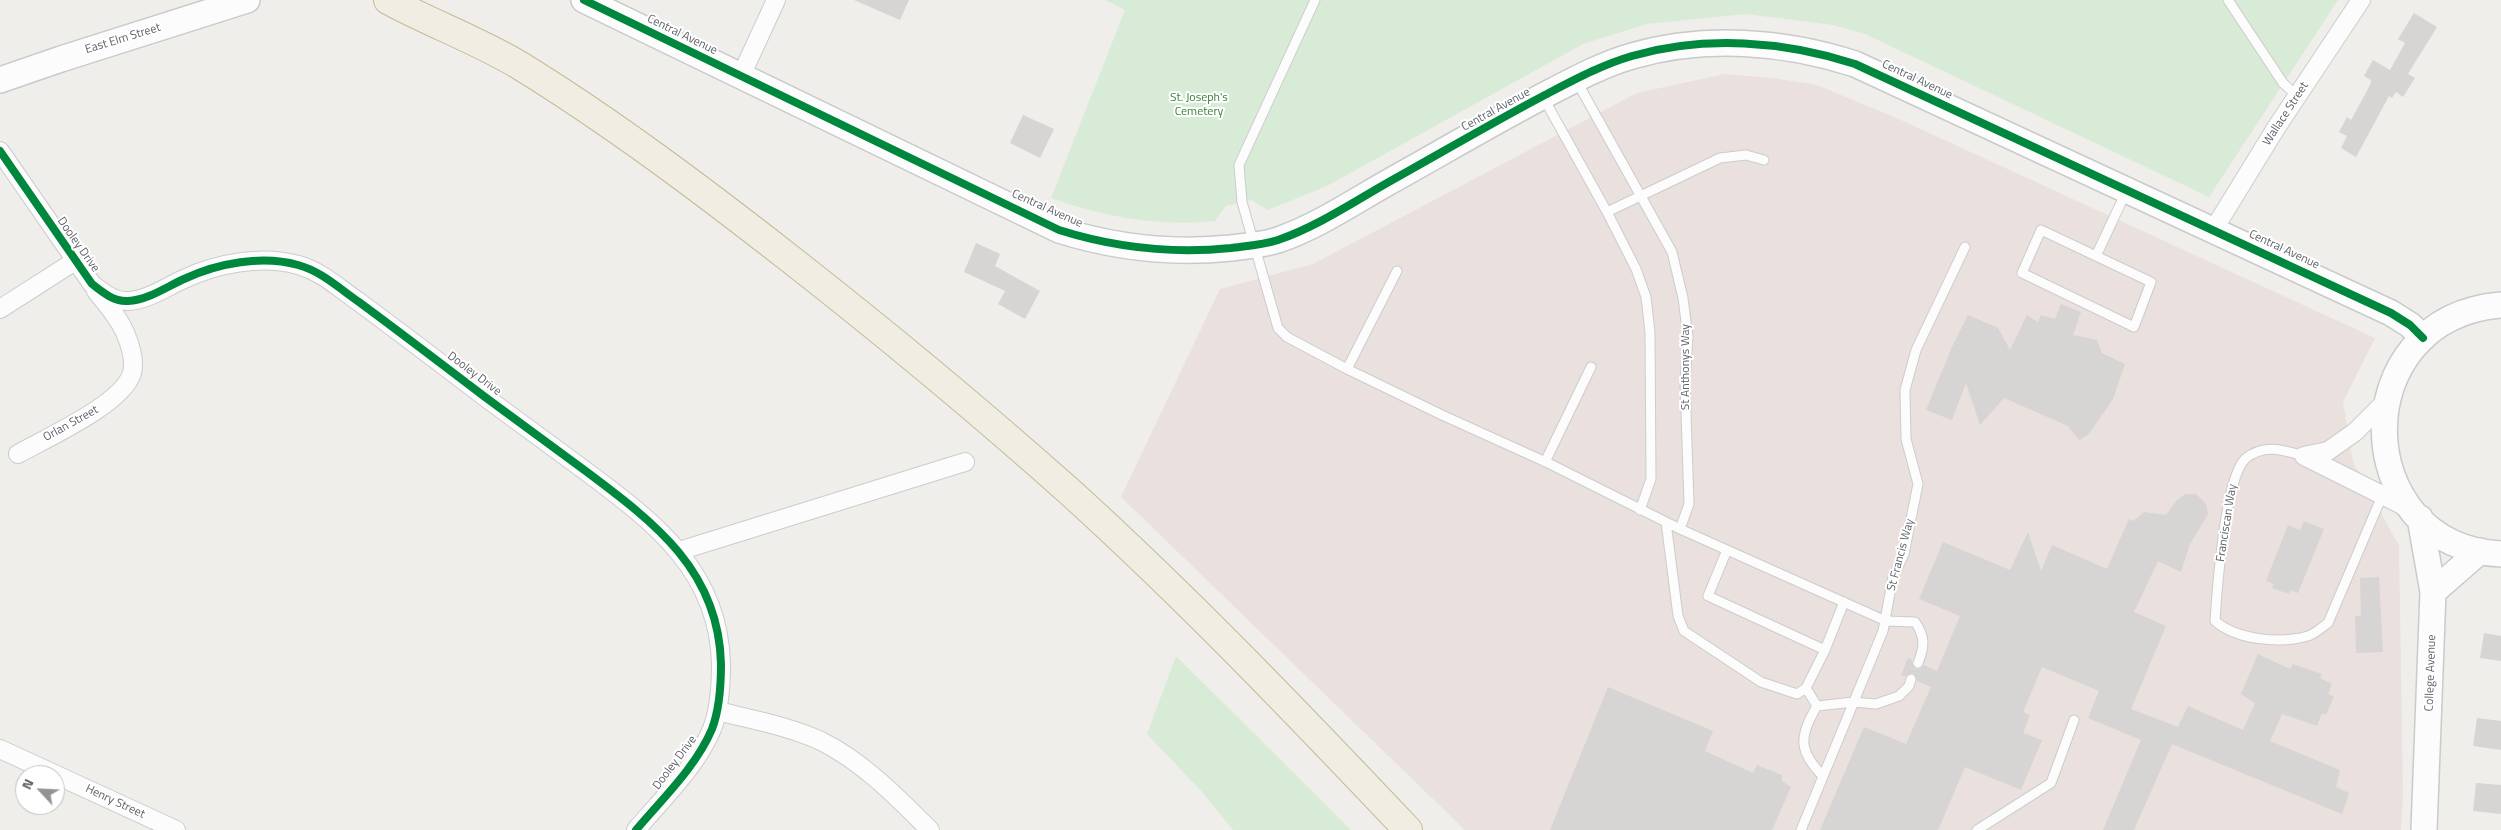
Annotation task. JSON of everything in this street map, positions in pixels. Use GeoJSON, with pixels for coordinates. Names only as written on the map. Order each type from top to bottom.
{"type":"FeatureCollection","features":[{"type":"Feature","properties":{"kind":"highway"},"geometry":{"type":"LineString","coordinates":[[388,0],[514,62],[550,85],[705,194],[863,316],[960,396],[1130,548],[1251,666],[1408,830]]}},
{"type":"Feature","properties":{"kind":"street","name":"East Elm Street"},"geometry":{"type":"LineString","coordinates":[[0,80],[61,58],[247,0]]}},
{"type":"Feature","properties":{"kind":"street","name":"Central Avenue"},"geometry":{"type":"LineString","coordinates":[[584,0],[1060,230],[1109,244],[1172,250],[1202,251],[1253,245],[1276,240],[1316,224],[1542,97],[1601,67],[1633,56],[1673,48],[1737,43],[1779,45],[1816,52],[1855,64],[2214,229],[2391,313],[2410,325],[2423,338]]}},
{"type":"Feature","properties":{"kind":"street"},"geometry":{"type":"LineString","coordinates":[[741,76],[776,0]]}},
{"type":"Feature","properties":{"kind":"street","name":"Wallace Street"},"geometry":{"type":"LineString","coordinates":[[2214,229],[2297,96],[2361,0]]}},
{"type":"Feature","properties":{"kind":"street","name":"Dooley Drive"},"geometry":{"type":"LineString","coordinates":[[0,151],[74,262],[92,284],[110,297],[126,301],[141,298],[187,277],[223,266],[255,261],[283,261],[302,266],[321,276],[411,339],[623,499],[662,532],[696,574],[715,616],[720,645],[718,711],[700,751],[636,830]]}},
{"type":"Feature","properties":{"kind":"street"},"geometry":{"type":"LineString","coordinates":[[0,309],[74,262]]}},
{"type":"Feature","properties":{"kind":"street","name":"Orlan Street"},"geometry":{"type":"LineString","coordinates":[[18,454],[106,404],[126,384],[132,374],[133,363],[126,334],[92,284]]}},
{"type":"Feature","properties":{"kind":"street"},"geometry":{"type":"LineString","coordinates":[[2490,553],[2447,539],[2417,515],[2393,478],[2387,460],[2384,430],[2386,401],[2400,367],[2423,338],[2441,323],[2462,313],[2485,306],[2501,304]]}},
{"type":"Feature","properties":{"kind":"street","name":"Franciscan Way"},"geometry":{"type":"LineString","coordinates":[[2304,456],[2328,451],[2355,432],[2386,401]]}},
{"type":"Feature","properties":{"kind":"street","name":"Franciscan Way"},"geometry":{"type":"LineString","coordinates":[[2304,456],[2417,515]]}},
{"type":"Feature","properties":{"kind":"street"},"geometry":{"type":"LineString","coordinates":[[679,551],[965,462]]}},
{"type":"Feature","properties":{"kind":"street","name":"College Avenue"},"geometry":{"type":"LineString","coordinates":[[2417,515],[2433,592],[2424,830]]}},
{"type":"Feature","properties":{"kind":"street"},"geometry":{"type":"LineString","coordinates":[[2433,592],[2490,553]]}},
{"type":"Feature","properties":{"kind":"street"},"geometry":{"type":"LineString","coordinates":[[718,711],[780,726],[819,740],[841,752],[892,794],[930,830]]}},
{"type":"Feature","properties":{"kind":"street","name":"Henry Street"},"geometry":{"type":"LineString","coordinates":[[0,749],[176,830]]}},
{"type":"Feature","properties":{"kind":"lane"},"geometry":{"type":"LineString","coordinates":[[1315,0],[1239,165],[1242,202],[1278,328],[1287,337],[1347,369],[1544,462],[1640,510],[1886,621],[1915,622],[1924,634],[1923,651],[1918,663]]}},
{"type":"Feature","properties":{"kind":"lane"},"geometry":{"type":"LineString","coordinates":[[2228,0],[2283,83],[2297,96]]}},
{"type":"Feature","properties":{"kind":"lane","name":"St Anthonys Way"},"geometry":{"type":"LineString","coordinates":[[1576,80],[1616,155],[1642,195],[1672,252],[1683,298],[1688,337],[1685,382],[1689,504],[1680,528]]}},
{"type":"Feature","properties":{"kind":"lane"},"geometry":{"type":"LineString","coordinates":[[1542,97],[1607,212],[1636,269],[1646,298],[1650,332],[1651,479],[1640,510]]}},
{"type":"Feature","properties":{"kind":"lane"},"geometry":{"type":"LineString","coordinates":[[1607,212],[1720,158],[1746,155],[1764,160]]}},
{"type":"Feature","properties":{"kind":"lane"},"geometry":{"type":"LineString","coordinates":[[2096,256],[2127,189]]}},
{"type":"Feature","properties":{"kind":"lane"},"geometry":{"type":"LineString","coordinates":[[2041,230],[2096,256],[2151,282],[2134,327],[2022,274],[2041,230]]}},
{"type":"Feature","properties":{"kind":"lane","name":"St Francis Way"},"geometry":{"type":"LineString","coordinates":[[1801,830],[1886,621],[1893,577],[1904,554],[1918,484],[1906,438],[1905,390],[1916,350],[1965,247]]}},
{"type":"Feature","properties":{"kind":"lane"},"geometry":{"type":"LineString","coordinates":[[1347,369],[1397,271]]}},
{"type":"Feature","properties":{"kind":"lane"},"geometry":{"type":"LineString","coordinates":[[1544,462],[1590,367]]}},
{"type":"Feature","properties":{"kind":"lane","name":"Franciscan Way"},"geometry":{"type":"LineString","coordinates":[[2304,456],[2274,448],[2246,459],[2236,474],[2228,512],[2215,621],[2226,630],[2275,640],[2310,636],[2328,623],[2382,496]]}},
{"type":"Feature","properties":{"kind":"lane"},"geometry":{"type":"LineString","coordinates":[[1666,522],[1678,616],[1684,632],[1762,682],[1797,694],[1806,688],[1826,650],[1844,602]]}},
{"type":"Feature","properties":{"kind":"lane"},"geometry":{"type":"LineString","coordinates":[[1727,550],[1708,596],[1826,650]]}},
{"type":"Feature","properties":{"kind":"lane"},"geometry":{"type":"LineString","coordinates":[[1817,706],[1854,702],[1876,704],[1899,696],[1908,686],[1911,679]]}},
{"type":"Feature","properties":{"kind":"lane"},"geometry":{"type":"LineString","coordinates":[[1806,688],[1817,706]]}},
{"type":"Feature","properties":{"kind":"lane"},"geometry":{"type":"LineString","coordinates":[[1817,706],[1806,725],[1802,741],[1810,763],[1823,776]]}},
{"type":"Feature","properties":{"kind":"lane"},"geometry":{"type":"LineString","coordinates":[[1977,830],[2051,783],[2074,720]]}},
{"type":"Feature","properties":{"kind":"shaded area"},"geometry":{"type":"Polygon","coordinates":[[[1725,74],[1772,78],[1817,85],[1901,120],[2375,338],[2343,402],[2353,462],[2399,546],[2403,796],[2401,830],[1465,830],[1121,497],[1220,289],[1313,264],[1637,93],[1725,74]]]}},
{"type":"Feature","properties":{"kind":"green space","name":"St. Joseph's Cemetery"},"geometry":{"type":"Polygon","coordinates":[[[1105,0],[2338,0],[2209,197],[1865,34],[1833,25],[1746,14],[1647,24],[1583,44],[1327,186],[1268,210],[1251,200],[1226,206],[1215,221],[1173,223],[1111,215],[1051,198],[1125,10],[1105,0]]]}},
{"type":"Feature","properties":{"kind":"green space"},"geometry":{"type":"Polygon","coordinates":[[[1176,656],[1351,830],[1233,830],[1202,792],[1147,734],[1176,656]]]}},
{"type":"Feature","properties":{"kind":"building"},"geometry":{"type":"Polygon","coordinates":[[[854,0],[909,0],[900,20],[854,0]]]}},
{"type":"Feature","properties":{"kind":"building"},"geometry":{"type":"Polygon","coordinates":[[[2414,13],[2437,27],[2408,74],[2415,78],[2403,97],[2396,92],[2392,98],[2389,96],[2356,157],[2341,148],[2347,136],[2339,132],[2347,117],[2351,120],[2370,85],[2371,80],[2364,76],[2373,60],[2390,70],[2405,43],[2398,39],[2414,13]]]}},
{"type":"Feature","properties":{"kind":"building"},"geometry":{"type":"Polygon","coordinates":[[[1023,115],[1054,129],[1040,158],[1010,143],[1023,115]]]}},
{"type":"Feature","properties":{"kind":"building"},"geometry":{"type":"Polygon","coordinates":[[[976,243],[1000,254],[995,266],[1040,291],[1025,319],[998,304],[1005,291],[964,272],[976,243]]]}},
{"type":"Feature","properties":{"kind":"building"},"geometry":{"type":"Polygon","coordinates":[[[2061,304],[2081,312],[2073,335],[2097,340],[2102,353],[2125,364],[2113,399],[2088,435],[2079,440],[2068,426],[2004,398],[1980,425],[1966,383],[1952,420],[1926,410],[1952,347],[1968,315],[1998,328],[2010,350],[2027,315],[2038,322],[2041,315],[2055,319],[2061,304]]]}},
{"type":"Feature","properties":{"kind":"building"},"geometry":{"type":"Polygon","coordinates":[[[2186,494],[2196,494],[2206,504],[2208,514],[2190,544],[2181,572],[2158,561],[2134,612],[2166,626],[2131,709],[2178,727],[2188,706],[2243,730],[2255,703],[2241,694],[2258,654],[2290,669],[2293,664],[2322,674],[2320,678],[2332,684],[2328,694],[2334,697],[2326,715],[2322,713],[2317,726],[2282,714],[2270,741],[2340,770],[2336,787],[2349,793],[2342,814],[2172,744],[2134,830],[2103,830],[2141,740],[2088,718],[2099,691],[2042,667],[2023,712],[2030,715],[2023,733],[2042,740],[2021,790],[1965,767],[1938,830],[1820,830],[1864,727],[1906,744],[1931,687],[1917,681],[1913,673],[1905,676],[1901,675],[1908,658],[1912,660],[1915,669],[1919,669],[1924,665],[1937,671],[1960,616],[1919,599],[1943,542],[2010,570],[2028,532],[2041,571],[2052,545],[2107,569],[2129,519],[2133,521],[2144,512],[2166,515],[2177,500],[2186,494]]]}},
{"type":"Feature","properties":{"kind":"building"},"geometry":{"type":"Polygon","coordinates":[[[2304,521],[2324,529],[2298,593],[2290,590],[2289,594],[2272,588],[2274,584],[2266,581],[2288,525],[2300,530],[2304,521]]]}},
{"type":"Feature","properties":{"kind":"building"},"geometry":{"type":"Polygon","coordinates":[[[2379,577],[2383,652],[2356,653],[2355,616],[2361,616],[2360,578],[2379,577]]]}},
{"type":"Feature","properties":{"kind":"building"},"geometry":{"type":"Polygon","coordinates":[[[2484,633],[2501,636],[2501,661],[2480,658],[2484,633]]]}},
{"type":"Feature","properties":{"kind":"building"},"geometry":{"type":"Polygon","coordinates":[[[1608,687],[1713,731],[1705,751],[1753,773],[1757,765],[1782,775],[1782,781],[1791,787],[1772,830],[1550,830],[1608,687]]]}},
{"type":"Feature","properties":{"kind":"building"},"geometry":{"type":"Polygon","coordinates":[[[2477,718],[2501,721],[2501,750],[2473,746],[2477,718]]]}},
{"type":"Feature","properties":{"kind":"building"},"geometry":{"type":"Polygon","coordinates":[[[2476,783],[2501,785],[2501,814],[2473,811],[2476,783]]]}},
{"type":"Feature","properties":{"kind":"cycle path"},"geometry":{"type":"LineString","coordinates":[[584,0],[1059,230],[1123,245],[1166,250],[1231,248],[1266,243],[1292,235],[1334,214],[1543,96],[1598,69],[1632,56],[1660,49],[1716,43],[1772,46],[1800,50],[1855,64],[2391,313],[2410,325],[2423,338]]}},
{"type":"Feature","properties":{"kind":"cycle path"},"geometry":{"type":"LineString","coordinates":[[0,151],[92,284],[108,296],[123,301],[143,298],[197,273],[240,262],[284,262],[315,271],[612,491],[636,510],[679,552],[696,576],[709,602],[717,631],[721,664],[718,705],[712,729],[697,756],[678,782],[636,830]]}}]}
